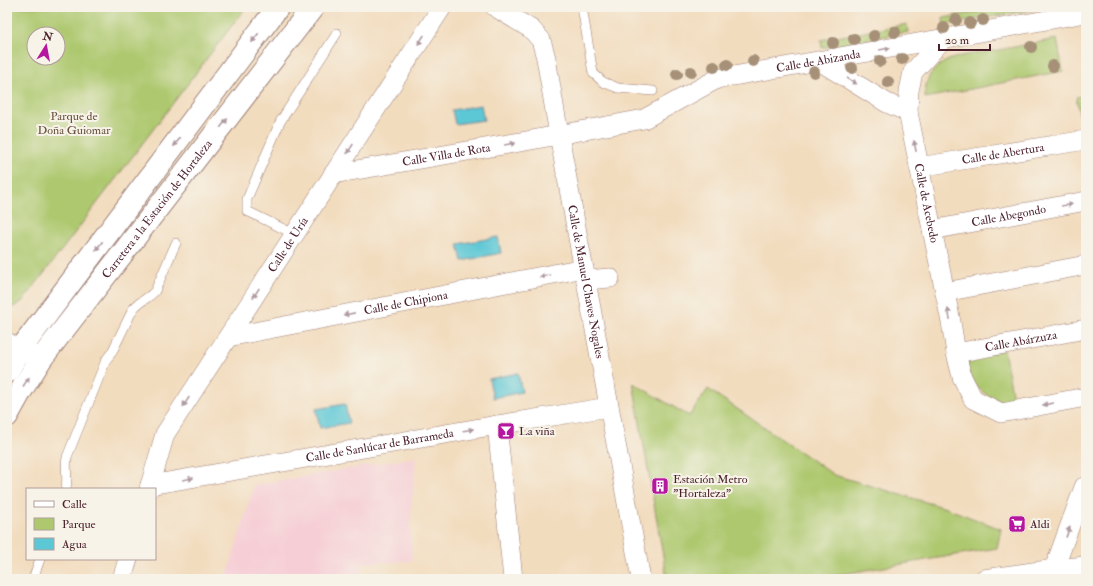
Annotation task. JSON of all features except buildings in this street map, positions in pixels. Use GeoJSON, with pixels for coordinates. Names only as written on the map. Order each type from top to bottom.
{"type":"FeatureCollection","features":[{"type":"Feature","properties":{"kind":"street","name":"Carretera a la Estación de Hortaleza"},"geometry":{"type":"LineString","coordinates":[[7,372],[14,346],[278,7]]}},
{"type":"Feature","properties":{"kind":"street","name":"Carretera a la Estación de Hortaleza"},"geometry":{"type":"LineString","coordinates":[[7,416],[41,359],[313,7]]}},
{"type":"Feature","properties":{"kind":"street","name":"Calle de Uría"},"geometry":{"type":"LineString","coordinates":[[149,487],[165,434],[442,7]]}},
{"type":"Feature","properties":{"kind":"street","name":"Calle de Manuel Chaves Nogales"},"geometry":{"type":"LineString","coordinates":[[495,7],[531,29],[541,40],[546,58],[641,579]]}},
{"type":"Feature","properties":{"kind":"street","name":"Calle de Abizanda"},"geometry":{"type":"LineString","coordinates":[[559,134],[644,119],[717,80],[1086,13]]}},
{"type":"Feature","properties":{"kind":"street","name":"Calle de Acebedo"},"geometry":{"type":"LineString","coordinates":[[942,39],[913,72],[909,91],[908,112],[962,377],[973,399],[1001,414],[1086,397]]}},
{"type":"Feature","properties":{"kind":"street"},"geometry":{"type":"LineString","coordinates":[[819,61],[887,103],[908,112]]}},
{"type":"Feature","properties":{"kind":"street","name":"Calle Villa de Rota"},"geometry":{"type":"LineString","coordinates":[[334,174],[559,134]]}},
{"type":"Feature","properties":{"kind":"street","name":"Calle de Abertura"},"geometry":{"type":"LineString","coordinates":[[919,167],[1086,140]]}},
{"type":"Feature","properties":{"kind":"street","name":"Calle Abegondo"},"geometry":{"type":"LineString","coordinates":[[932,230],[1086,201]]}},
{"type":"Feature","properties":{"kind":"street"},"geometry":{"type":"LineString","coordinates":[[944,292],[1086,265]]}},
{"type":"Feature","properties":{"kind":"street","name":"Calle de Chipiona"},"geometry":{"type":"LineString","coordinates":[[228,337],[585,274],[610,278]]}},
{"type":"Feature","properties":{"kind":"street","name":"Calle Abárzuza"},"geometry":{"type":"LineString","coordinates":[[956,353],[1086,329]]}},
{"type":"Feature","properties":{"kind":"street"},"geometry":{"type":"LineString","coordinates":[[14,346],[41,359]]}},
{"type":"Feature","properties":{"kind":"street","name":"Calle de Sanlúcar de Barrameda"},"geometry":{"type":"LineString","coordinates":[[149,487],[497,425],[609,407]]}},
{"type":"Feature","properties":{"kind":"street"},"geometry":{"type":"LineString","coordinates":[[497,425],[513,579]]}},
{"type":"Feature","properties":{"kind":"street"},"geometry":{"type":"LineString","coordinates":[[1054,569],[1084,487],[1086,487]]}},
{"type":"Feature","properties":{"kind":"street"},"geometry":{"type":"LineString","coordinates":[[122,579],[128,560]]}},
{"type":"Feature","properties":{"kind":"street"},"geometry":{"type":"LineString","coordinates":[[984,579],[1086,566]]}},
{"type":"Feature","properties":{"kind":"lane"},"geometry":{"type":"LineString","coordinates":[[582,7],[593,73],[603,82],[618,88],[653,91]]}},
{"type":"Feature","properties":{"kind":"lane"},"geometry":{"type":"LineString","coordinates":[[294,234],[247,211],[247,199],[280,122],[337,33]]}},
{"type":"Feature","properties":{"kind":"lane"},"geometry":{"type":"LineString","coordinates":[[66,488],[67,457],[106,360],[112,352],[133,309],[151,296],[155,291],[176,243]]}},
{"type":"Feature","properties":{"kind":"lane"},"geometry":{"type":"LineString","coordinates":[[33,579],[40,560]]}},
{"type":"Feature","properties":{"kind":"shaded area"},"geometry":{"type":"Polygon","coordinates":[[[416,457],[410,523],[412,561],[362,563],[360,579],[226,579],[254,485],[416,457]]]}},
{"type":"Feature","properties":{"kind":"green space","name":"Parque de Doña Guiomar"},"geometry":{"type":"Polygon","coordinates":[[[7,7],[246,7],[23,301],[7,311],[7,7]]]}},
{"type":"Feature","properties":{"kind":"green space"},"geometry":{"type":"Polygon","coordinates":[[[1004,7],[1038,7],[1038,9],[944,25],[943,18],[1004,7]]]}},
{"type":"Feature","properties":{"kind":"green space"},"geometry":{"type":"Polygon","coordinates":[[[907,24],[908,32],[822,48],[821,40],[907,24]]]}},
{"type":"Feature","properties":{"kind":"green space"},"geometry":{"type":"Polygon","coordinates":[[[1057,39],[1063,71],[925,98],[925,89],[929,77],[937,67],[949,60],[956,57],[1057,39]]]}},
{"type":"Feature","properties":{"kind":"green space"},"geometry":{"type":"Polygon","coordinates":[[[1086,95],[1086,128],[1082,128],[1076,97],[1086,95]]]}},
{"type":"Feature","properties":{"kind":"green space"},"geometry":{"type":"Polygon","coordinates":[[[1004,350],[1014,404],[1000,401],[982,391],[973,381],[966,359],[1004,350]]]}},
{"type":"Feature","properties":{"kind":"green space"},"geometry":{"type":"Polygon","coordinates":[[[633,383],[689,416],[708,389],[834,475],[946,508],[1001,529],[997,548],[813,579],[667,579],[633,383]]]}},
{"type":"Feature","properties":{"kind":"water"},"geometry":{"type":"Polygon","coordinates":[[[481,105],[484,120],[455,124],[452,110],[481,105]]]}},
{"type":"Feature","properties":{"kind":"water"},"geometry":{"type":"Polygon","coordinates":[[[498,237],[501,253],[462,261],[458,244],[498,237]]]}},
{"type":"Feature","properties":{"kind":"water"},"geometry":{"type":"Polygon","coordinates":[[[518,373],[522,392],[493,398],[489,379],[518,373]]]}},
{"type":"Feature","properties":{"kind":"water"},"geometry":{"type":"Polygon","coordinates":[[[345,404],[349,423],[320,428],[316,409],[345,404]]]}},
{"type":"Feature","properties":{"kind":"place","name":"La viña"},"geometry":{"type":"Point","coordinates":[506,431]}},
{"type":"Feature","properties":{"kind":"place","name":"Estación Metro \"Hortaleza\""},"geometry":{"type":"Point","coordinates":[660,486]}},
{"type":"Feature","properties":{"kind":"place","name":"Aldi"},"geometry":{"type":"Point","coordinates":[1017,524]}}]}
